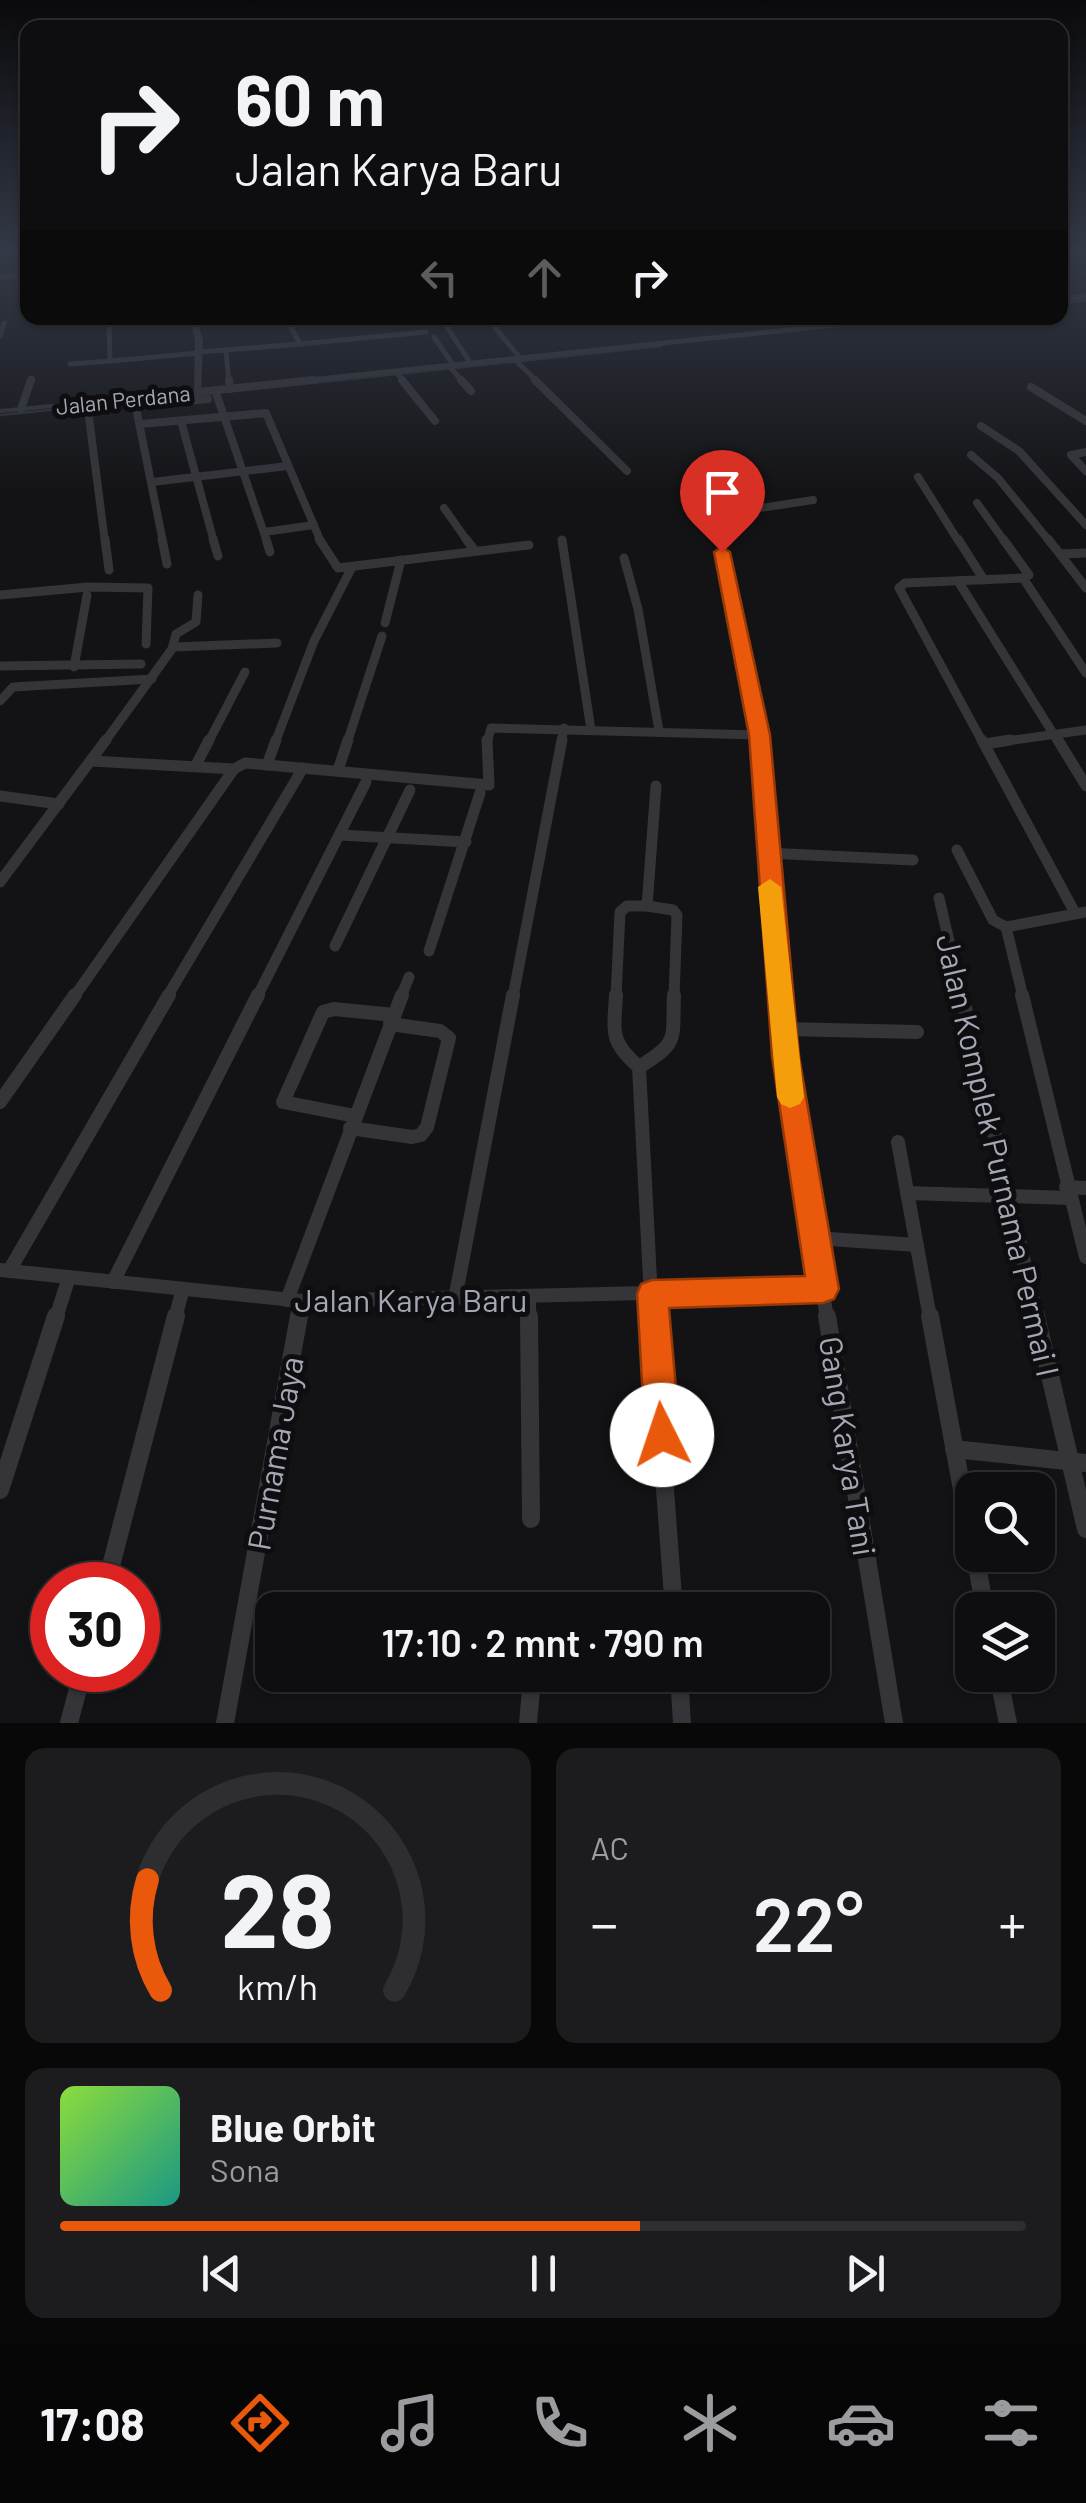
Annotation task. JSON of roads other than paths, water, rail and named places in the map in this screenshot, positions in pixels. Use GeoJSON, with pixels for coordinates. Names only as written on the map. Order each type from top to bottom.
{"type":"FeatureCollection","features":[{"type":"Feature","properties":{"kind":"street"},"geometry":{"type":"LineString","coordinates":[[109,335],[110,361]]}},
{"type":"Feature","properties":{"kind":"street"},"geometry":{"type":"LineString","coordinates":[[197,335],[198,392]]}},
{"type":"Feature","properties":{"kind":"street"},"geometry":{"type":"LineString","coordinates":[[247,335],[251,349]]}},
{"type":"Feature","properties":{"kind":"street"},"geometry":{"type":"LineString","coordinates":[[295,335],[300,344]]}},
{"type":"Feature","properties":{"kind":"street"},"geometry":{"type":"LineString","coordinates":[[70,364],[390,335]]}},
{"type":"Feature","properties":{"kind":"street"},"geometry":{"type":"LineString","coordinates":[[452,335],[471,364]]}},
{"type":"Feature","properties":{"kind":"street"},"geometry":{"type":"LineString","coordinates":[[500,335],[516,360],[627,471]]}},
{"type":"Feature","properties":{"kind":"street","name":"Jalan Perdana"},"geometry":{"type":"LineString","coordinates":[[0,411],[134,402],[198,392],[216,394],[230,389],[744,335]]}},
{"type":"Feature","properties":{"kind":"street"},"geometry":{"type":"LineString","coordinates":[[434,338],[471,391]]}},
{"type":"Feature","properties":{"kind":"street"},"geometry":{"type":"LineString","coordinates":[[270,347],[270,357]]}},
{"type":"Feature","properties":{"kind":"street"},"geometry":{"type":"LineString","coordinates":[[226,351],[230,389]]}},
{"type":"Feature","properties":{"kind":"street"},"geometry":{"type":"LineString","coordinates":[[397,373],[435,421]]}},
{"type":"Feature","properties":{"kind":"street"},"geometry":{"type":"LineString","coordinates":[[21,409],[32,378]]}},
{"type":"Feature","properties":{"kind":"street"},"geometry":{"type":"LineString","coordinates":[[1032,387],[1086,421]]}},
{"type":"Feature","properties":{"kind":"street"},"geometry":{"type":"LineString","coordinates":[[167,564],[134,402],[216,394],[270,552]]}},
{"type":"Feature","properties":{"kind":"street"},"geometry":{"type":"LineString","coordinates":[[87,405],[110,570]]}},
{"type":"Feature","properties":{"kind":"street"},"geometry":{"type":"LineString","coordinates":[[140,424],[266,413],[321,548],[333,566],[352,567],[528,545]]}},
{"type":"Feature","properties":{"kind":"street"},"geometry":{"type":"LineString","coordinates":[[181,421],[218,556]]}},
{"type":"Feature","properties":{"kind":"street"},"geometry":{"type":"LineString","coordinates":[[981,426],[1019,451],[1086,525]]}},
{"type":"Feature","properties":{"kind":"street"},"geometry":{"type":"LineString","coordinates":[[1086,452],[1070,455],[1086,471]]}},
{"type":"Feature","properties":{"kind":"street"},"geometry":{"type":"LineString","coordinates":[[971,455],[998,478],[1086,588]]}},
{"type":"Feature","properties":{"kind":"street"},"geometry":{"type":"LineString","coordinates":[[152,482],[288,466]]}},
{"type":"Feature","properties":{"kind":"street"},"geometry":{"type":"LineString","coordinates":[[918,477],[984,580]]}},
{"type":"Feature","properties":{"kind":"street","name":"Gang Karya Tani"},"geometry":{"type":"LineString","coordinates":[[813,500],[714,516],[760,735],[766,853],[783,1029],[894,1723]]}},
{"type":"Feature","properties":{"kind":"street"},"geometry":{"type":"LineString","coordinates":[[957,850],[993,920],[1006,927],[1081,913],[900,588],[905,583],[1022,578],[1029,574],[977,503]]}},
{"type":"Feature","properties":{"kind":"street"},"geometry":{"type":"LineString","coordinates":[[444,508],[475,551]]}},
{"type":"Feature","properties":{"kind":"street"},"geometry":{"type":"LineString","coordinates":[[264,532],[314,526]]}},
{"type":"Feature","properties":{"kind":"street"},"geometry":{"type":"LineString","coordinates":[[562,540],[591,730]]}},
{"type":"Feature","properties":{"kind":"street"},"geometry":{"type":"LineString","coordinates":[[1060,554],[1086,553]]}},
{"type":"Feature","properties":{"kind":"street"},"geometry":{"type":"LineString","coordinates":[[624,558],[638,609],[659,732]]}},
{"type":"Feature","properties":{"kind":"street"},"geometry":{"type":"LineString","coordinates":[[385,624],[401,560]]}},
{"type":"Feature","properties":{"kind":"street"},"geometry":{"type":"LineString","coordinates":[[267,765],[314,641],[352,567]]}},
{"type":"Feature","properties":{"kind":"street"},"geometry":{"type":"LineString","coordinates":[[1022,578],[1086,673]]}},
{"type":"Feature","properties":{"kind":"street"},"geometry":{"type":"LineString","coordinates":[[958,581],[1086,786]]}},
{"type":"Feature","properties":{"kind":"street"},"geometry":{"type":"LineString","coordinates":[[0,595],[148,588],[146,644]]}},
{"type":"Feature","properties":{"kind":"street"},"geometry":{"type":"LineString","coordinates":[[74,667],[87,595]]}},
{"type":"Feature","properties":{"kind":"street"},"geometry":{"type":"LineString","coordinates":[[0,882],[152,680],[173,647],[176,634],[196,622],[198,595]]}},
{"type":"Feature","properties":{"kind":"street"},"geometry":{"type":"LineString","coordinates":[[338,770],[382,636]]}},
{"type":"Feature","properties":{"kind":"street"},"geometry":{"type":"LineString","coordinates":[[173,647],[277,643]]}},
{"type":"Feature","properties":{"kind":"street"},"geometry":{"type":"LineString","coordinates":[[0,666],[141,664]]}},
{"type":"Feature","properties":{"kind":"street"},"geometry":{"type":"LineString","coordinates":[[196,766],[245,672]]}},
{"type":"Feature","properties":{"kind":"street"},"geometry":{"type":"LineString","coordinates":[[0,701],[13,687],[152,680]]}},
{"type":"Feature","properties":{"kind":"street"},"geometry":{"type":"LineString","coordinates":[[0,1102],[234,769],[242,764],[489,785],[493,769],[486,752],[489,728],[760,735]]}},
{"type":"Feature","properties":{"kind":"street"},"geometry":{"type":"LineString","coordinates":[[455,1299],[564,728]]}},
{"type":"Feature","properties":{"kind":"street"},"geometry":{"type":"LineString","coordinates":[[984,744],[1086,730]]}},
{"type":"Feature","properties":{"kind":"street"},"geometry":{"type":"LineString","coordinates":[[91,761],[234,769]]}},
{"type":"Feature","properties":{"kind":"street"},"geometry":{"type":"LineString","coordinates":[[5,1270],[303,768]]}},
{"type":"Feature","properties":{"kind":"street"},"geometry":{"type":"LineString","coordinates":[[114,1282],[366,782]]}},
{"type":"Feature","properties":{"kind":"street"},"geometry":{"type":"LineString","coordinates":[[647,906],[656,786]]}},
{"type":"Feature","properties":{"kind":"street"},"geometry":{"type":"LineString","coordinates":[[335,946],[392,835],[410,790]]}},
{"type":"Feature","properties":{"kind":"street"},"geometry":{"type":"LineString","coordinates":[[429,951],[480,794]]}},
{"type":"Feature","properties":{"kind":"street"},"geometry":{"type":"LineString","coordinates":[[0,796],[59,804]]}},
{"type":"Feature","properties":{"kind":"street"},"geometry":{"type":"LineString","coordinates":[[340,835],[466,842]]}},
{"type":"Feature","properties":{"kind":"street"},"geometry":{"type":"LineString","coordinates":[[766,853],[913,860]]}},
{"type":"Feature","properties":{"kind":"street","name":"Jalan Komplek Purnama Permai I"},"geometry":{"type":"LineString","coordinates":[[939,898],[1008,1198],[1078,1463],[1086,1529]]}},
{"type":"Feature","properties":{"kind":"street"},"geometry":{"type":"LineString","coordinates":[[639,1067],[667,1050],[672,1042],[677,914],[673,910],[627,906],[620,912],[614,1037],[618,1049],[639,1067],[642,1180],[673,1592]]}},
{"type":"Feature","properties":{"kind":"street"},"geometry":{"type":"LineString","coordinates":[[1006,927],[1086,1258]]}},
{"type":"Feature","properties":{"kind":"street","name":"Purnama Jaya"},"geometry":{"type":"LineString","coordinates":[[226,1723],[294,1300],[352,1122],[408,977]]}},
{"type":"Feature","properties":{"kind":"street"},"geometry":{"type":"LineString","coordinates":[[334,1009],[392,1019],[440,1031],[449,1038],[422,1135],[412,1137],[352,1122],[283,1102],[323,1012],[334,1009]]}},
{"type":"Feature","properties":{"kind":"street"},"geometry":{"type":"LineString","coordinates":[[783,1029],[916,1032]]}},
{"type":"Feature","properties":{"kind":"street"},"geometry":{"type":"LineString","coordinates":[[898,1142],[958,1472]]}},
{"type":"Feature","properties":{"kind":"street"},"geometry":{"type":"LineString","coordinates":[[907,1193],[1008,1198],[1086,1188]]}},
{"type":"Feature","properties":{"kind":"street"},"geometry":{"type":"LineString","coordinates":[[814,1238],[917,1246]]}},
{"type":"Feature","properties":{"kind":"street","name":"Jalan Karya Baru"},"geometry":{"type":"LineString","coordinates":[[5,1270],[294,1300],[529,1299],[823,1289]]}},
{"type":"Feature","properties":{"kind":"street"},"geometry":{"type":"LineString","coordinates":[[0,1490],[68,1277]]}},
{"type":"Feature","properties":{"kind":"street"},"geometry":{"type":"LineString","coordinates":[[112,1562],[184,1288]]}},
{"type":"Feature","properties":{"kind":"street"},"geometry":{"type":"LineString","coordinates":[[529,1299],[530,1518]]}},
{"type":"Feature","properties":{"kind":"street"},"geometry":{"type":"LineString","coordinates":[[954,1449],[1078,1463]]}},
{"type":"Feature","properties":{"kind":"street"},"geometry":{"type":"LineString","coordinates":[[70,1723],[78,1692]]}},
{"type":"Feature","properties":{"kind":"street"},"geometry":{"type":"LineString","coordinates":[[528,1723],[529,1692]]}},
{"type":"Feature","properties":{"kind":"street"},"geometry":{"type":"LineString","coordinates":[[680,1692],[682,1723]]}},
{"type":"Feature","properties":{"kind":"street"},"geometry":{"type":"LineString","coordinates":[[1002,1692],[1008,1723]]}},
{"type":"Feature","properties":{"kind":"waterway"},"geometry":{"type":"LineString","coordinates":[[312,383],[661,346]]}},
{"type":"Feature","properties":{"kind":"waterway"},"geometry":{"type":"LineString","coordinates":[[0,415],[198,395]]}}]}
